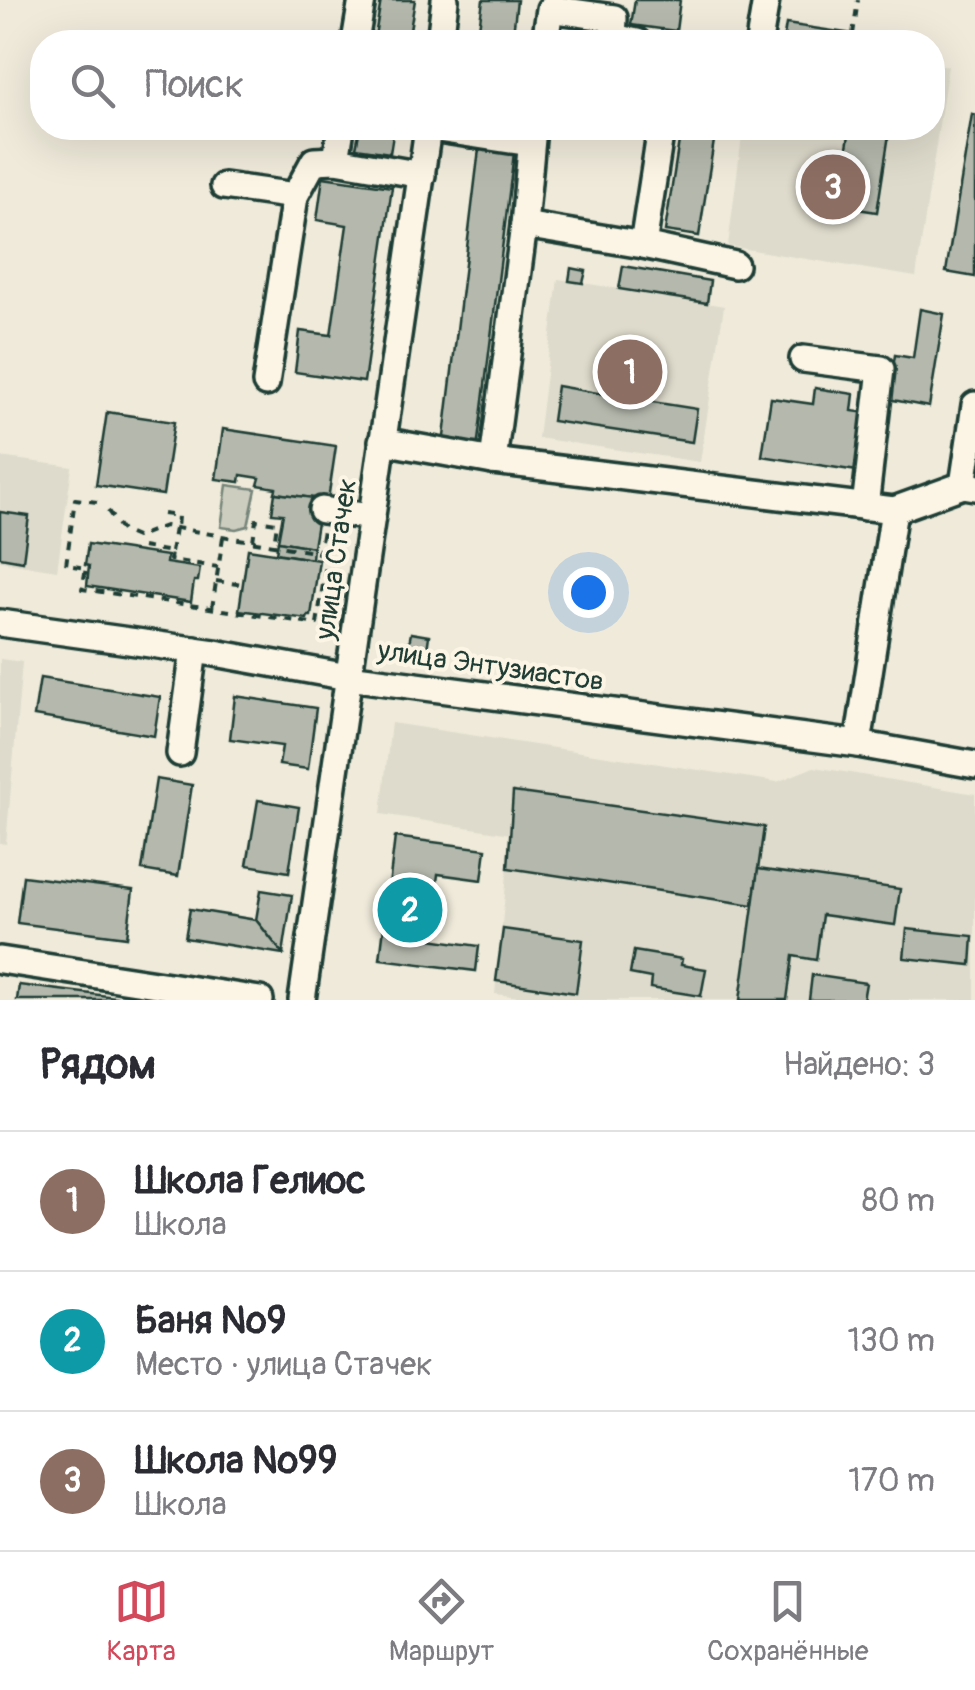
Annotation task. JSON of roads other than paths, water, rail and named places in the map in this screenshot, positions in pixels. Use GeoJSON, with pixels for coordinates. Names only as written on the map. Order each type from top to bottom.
{"type":"FeatureCollection","features":[{"type":"Feature","properties":{"kind":"street"},"geometry":{"type":"LineString","coordinates":[[357,30],[362,0]]}},
{"type":"Feature","properties":{"kind":"street"},"geometry":{"type":"LineString","coordinates":[[441,30],[445,0]]}},
{"type":"Feature","properties":{"kind":"street"},"geometry":{"type":"LineString","coordinates":[[761,30],[766,0]]}},
{"type":"Feature","properties":{"kind":"street"},"geometry":{"type":"LineString","coordinates":[[547,30],[550,9],[614,18],[613,30]]}},
{"type":"Feature","properties":{"kind":"street"},"geometry":{"type":"LineString","coordinates":[[336,160],[339,140]]}},
{"type":"Feature","properties":{"kind":"street","name":"улица Стачек"},"geometry":{"type":"LineString","coordinates":[[302,1000],[428,140]]}},
{"type":"Feature","properties":{"kind":"street"},"geometry":{"type":"LineString","coordinates":[[493,461],[532,140]]}},
{"type":"Feature","properties":{"kind":"street"},"geometry":{"type":"LineString","coordinates":[[643,246],[659,140]]}},
{"type":"Feature","properties":{"kind":"street"},"geometry":{"type":"LineString","coordinates":[[266,383],[296,196],[314,160],[336,160],[422,175]]}},
{"type":"Feature","properties":{"kind":"street"},"geometry":{"type":"LineString","coordinates":[[224,186],[296,196]]}},
{"type":"Feature","properties":{"kind":"street"},"geometry":{"type":"LineString","coordinates":[[524,225],[734,264]]}},
{"type":"Feature","properties":{"kind":"street"},"geometry":{"type":"LineString","coordinates":[[803,359],[880,369],[865,508]]}},
{"type":"Feature","properties":{"kind":"street"},"geometry":{"type":"LineString","coordinates":[[382,441],[493,461],[894,510],[969,486],[975,405]]}},
{"type":"Feature","properties":{"kind":"street"},"geometry":{"type":"LineString","coordinates":[[327,510],[371,516]]}},
{"type":"Feature","properties":{"kind":"street"},"geometry":{"type":"LineString","coordinates":[[858,744],[894,510]]}},
{"type":"Feature","properties":{"kind":"street","name":"улица Энтузиастов"},"geometry":{"type":"LineString","coordinates":[[0,623],[194,650],[348,677],[858,744],[975,766]]}},
{"type":"Feature","properties":{"kind":"street"},"geometry":{"type":"LineString","coordinates":[[180,753],[194,650]]}},
{"type":"Feature","properties":{"kind":"street"},"geometry":{"type":"LineString","coordinates":[[0,960],[260,1000]]}},
{"type":"Feature","properties":{"kind":"place","name":"Школа №99"},"geometry":{"type":"Point","coordinates":[833,187]}},
{"type":"Feature","properties":{"kind":"place","name":"Школа Гелиос"},"geometry":{"type":"Point","coordinates":[630,372]}},
{"type":"Feature","properties":{"kind":"place","name":"Баня №9"},"geometry":{"type":"Point","coordinates":[410,910]}}]}
